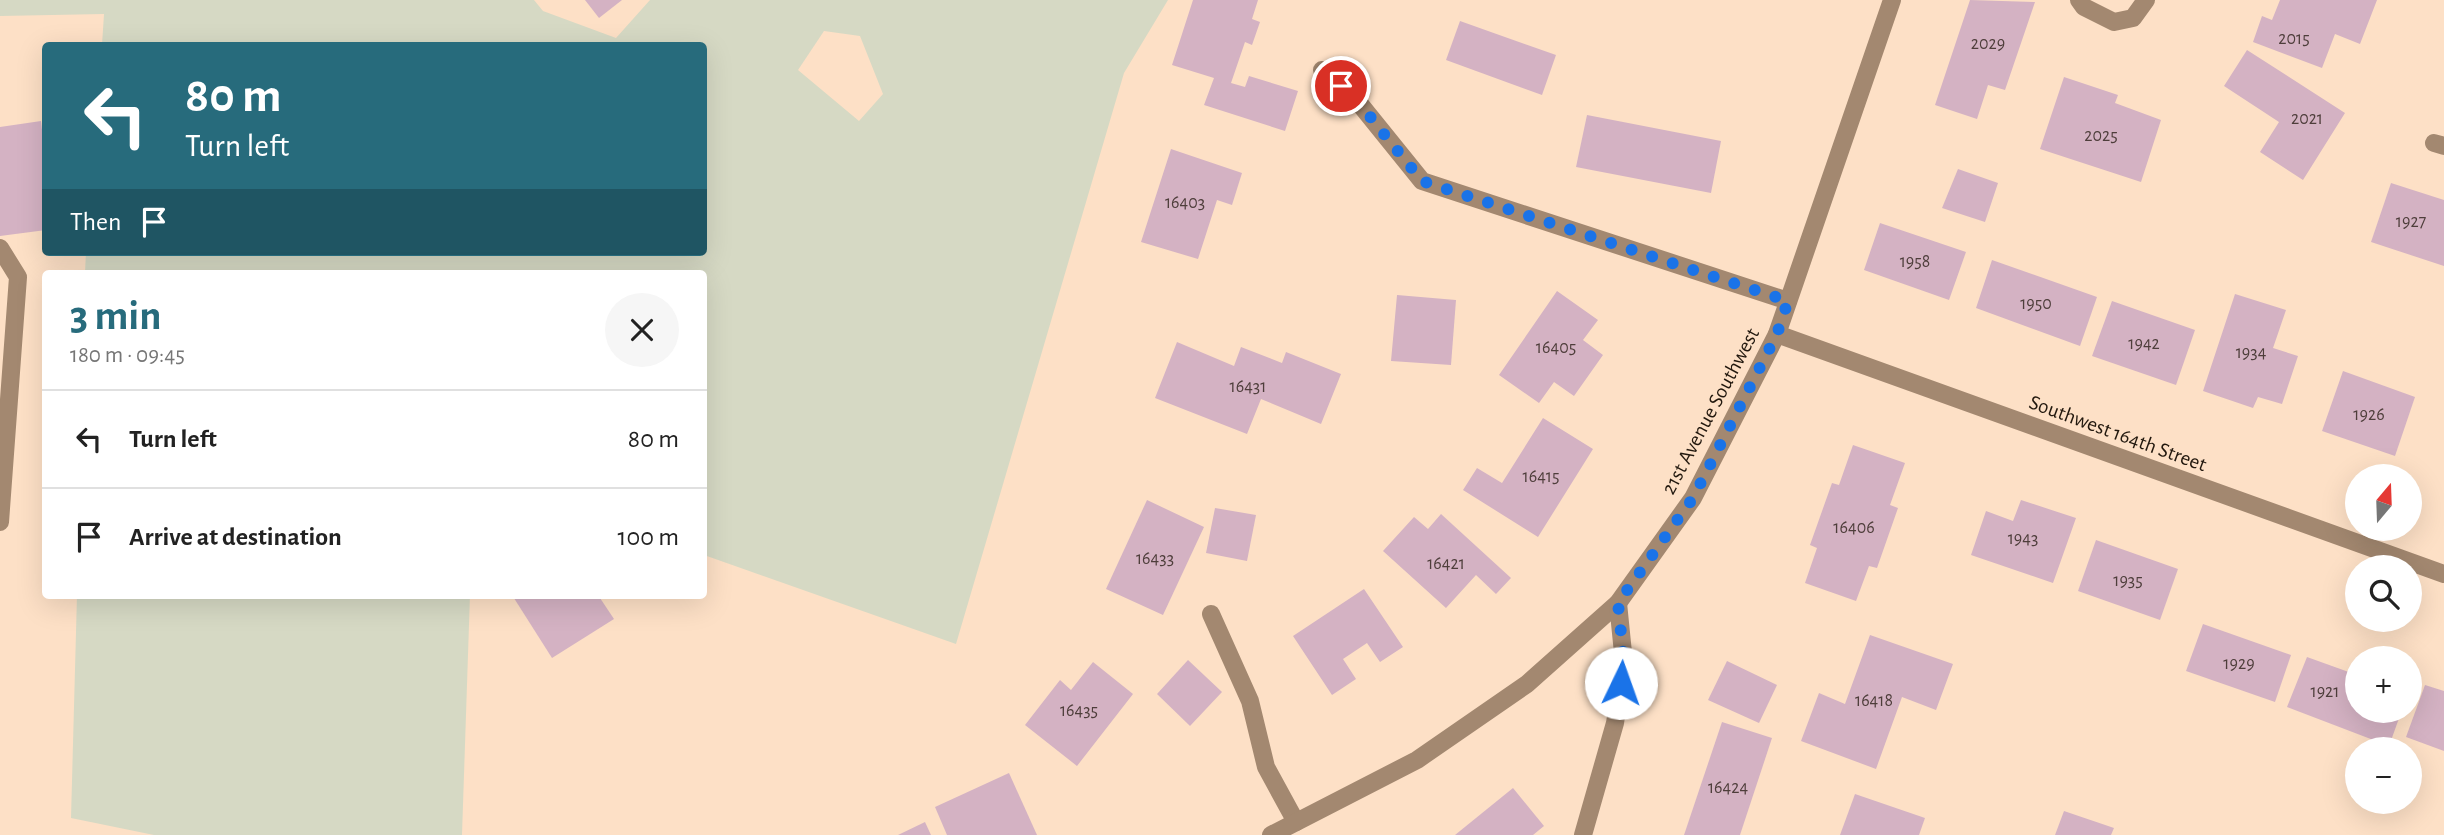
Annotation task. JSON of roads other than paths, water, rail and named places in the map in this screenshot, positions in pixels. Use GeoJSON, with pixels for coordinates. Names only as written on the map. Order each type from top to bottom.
{"type":"FeatureCollection","features":[{"type":"Feature","properties":{"kind":"street","name":"21st Avenue Southwest"},"geometry":{"type":"LineString","coordinates":[[1272,835],[1417,760],[1527,684],[1618,603],[1693,498],[1777,334],[1892,0]]}},
{"type":"Feature","properties":{"kind":"street"},"geometry":{"type":"LineString","coordinates":[[2079,0],[2084,6],[2114,22],[2133,19],[2146,0]]}},
{"type":"Feature","properties":{"kind":"street"},"geometry":{"type":"LineString","coordinates":[[1322,70],[1359,103],[1422,181],[1788,301]]}},
{"type":"Feature","properties":{"kind":"street"},"geometry":{"type":"LineString","coordinates":[[0,248],[18,277],[0,522]]}},
{"type":"Feature","properties":{"kind":"street","name":"Southwest 164th Street"},"geometry":{"type":"LineString","coordinates":[[1777,334],[2444,574]]}},
{"type":"Feature","properties":{"kind":"street"},"geometry":{"type":"LineString","coordinates":[[1583,835],[1615,723],[1624,663],[1618,603]]}},
{"type":"Feature","properties":{"kind":"street"},"geometry":{"type":"LineString","coordinates":[[1211,614],[1250,701],[1266,768],[1296,822]]}}]}
